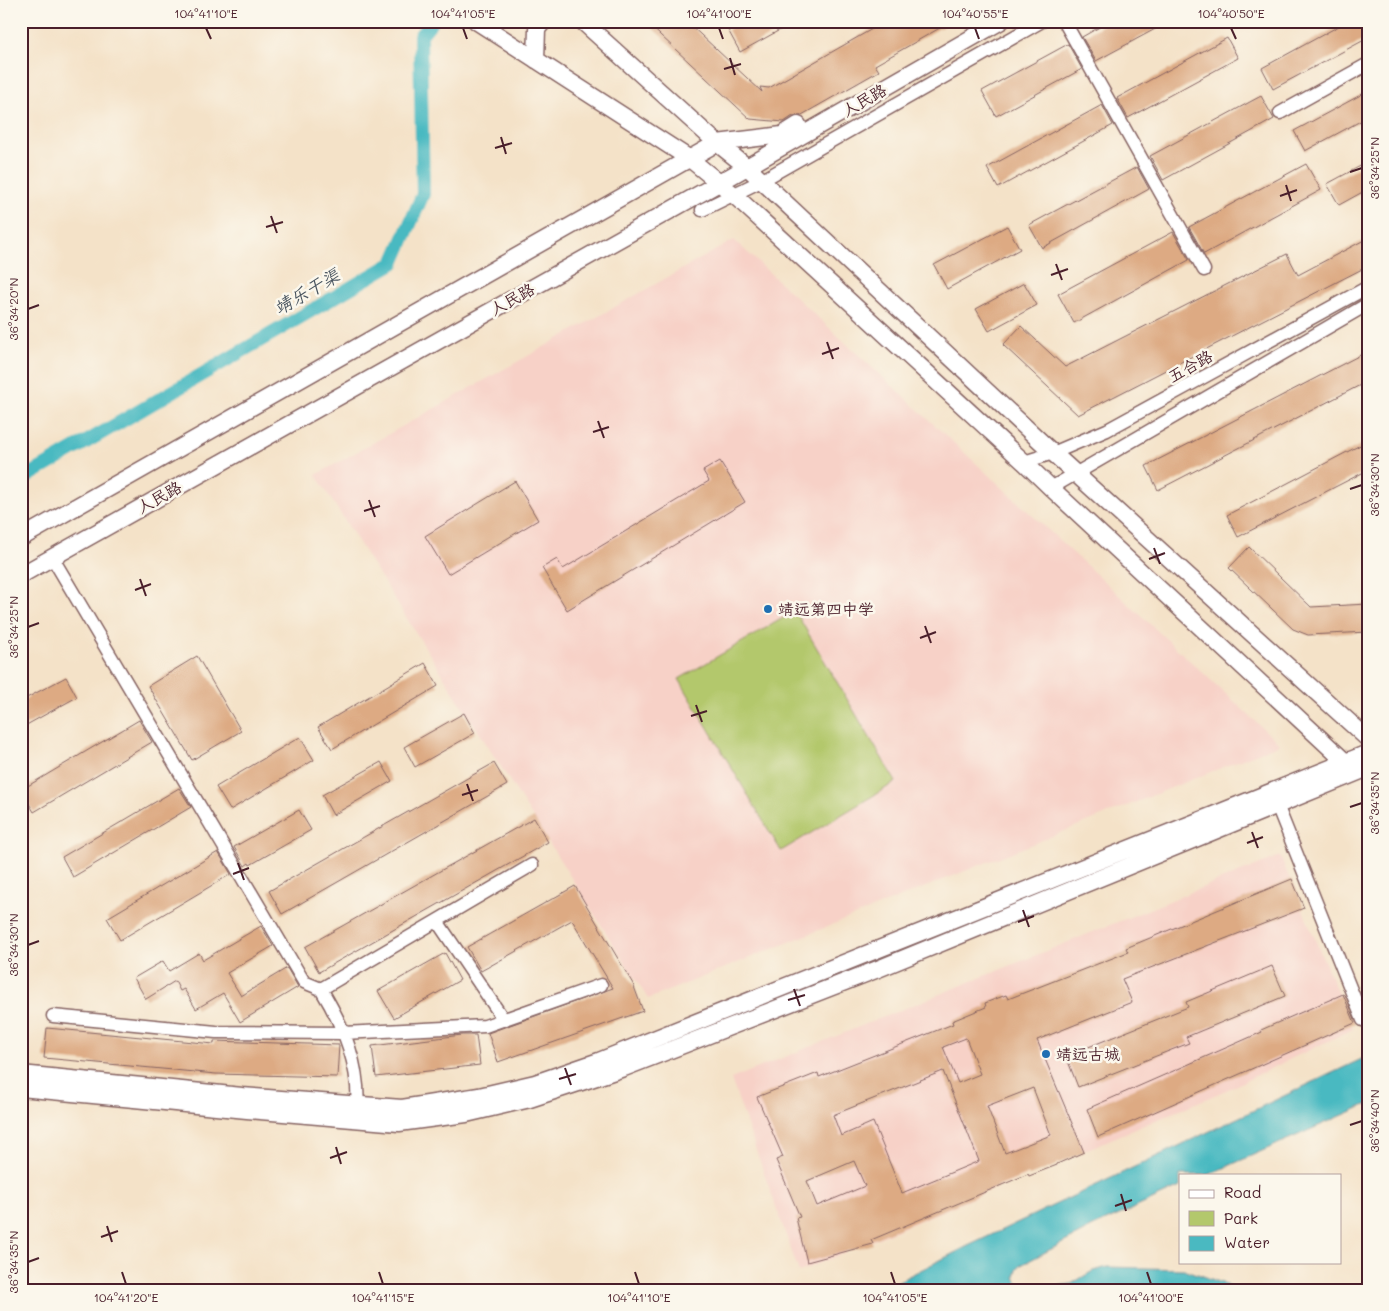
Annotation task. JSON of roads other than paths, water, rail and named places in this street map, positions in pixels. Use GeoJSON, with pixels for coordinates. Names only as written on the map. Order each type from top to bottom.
{"type":"FeatureCollection","features":[{"type":"Feature","properties":{"kind":"main road"},"geometry":{"type":"LineString","coordinates":[[479,23],[500,21]]}},
{"type":"Feature","properties":{"kind":"main road"},"geometry":{"type":"LineString","coordinates":[[536,60],[537,29],[544,21]]}},
{"type":"Feature","properties":{"kind":"main road"},"geometry":{"type":"LineString","coordinates":[[582,21],[717,143],[747,167],[1053,454],[1077,473],[1368,739]]}},
{"type":"Feature","properties":{"kind":"main road","name":"人民路"},"geometry":{"type":"LineString","coordinates":[[21,538],[717,143],[782,134],[980,21]]}},
{"type":"Feature","properties":{"kind":"main road","name":"人民路"},"geometry":{"type":"LineString","coordinates":[[21,575],[719,183],[1001,21]]}},
{"type":"Feature","properties":{"kind":"main road"},"geometry":{"type":"LineString","coordinates":[[479,23],[690,159],[734,195],[1357,768]]}},
{"type":"Feature","properties":{"kind":"main road"},"geometry":{"type":"LineString","coordinates":[[21,1074],[242,1096],[357,1112],[399,1123],[466,1114],[530,1098],[624,1068],[869,973],[1276,805],[1357,768],[1368,754]]}},
{"type":"Feature","properties":{"kind":"main road"},"geometry":{"type":"LineString","coordinates":[[21,1088],[237,1110],[357,1112],[402,1108],[479,1096],[535,1082],[599,1061],[1357,768]]}},
{"type":"Feature","properties":{"kind":"street"},"geometry":{"type":"LineString","coordinates":[[702,210],[761,181],[1042,21]]}},
{"type":"Feature","properties":{"kind":"street"},"geometry":{"type":"LineString","coordinates":[[1064,21],[1204,270]]}},
{"type":"Feature","properties":{"kind":"street"},"geometry":{"type":"LineString","coordinates":[[1280,114],[1368,64]]}},
{"type":"Feature","properties":{"kind":"street","name":"五合路"},"geometry":{"type":"LineString","coordinates":[[1024,462],[1053,454],[1107,430],[1368,287]]}},
{"type":"Feature","properties":{"kind":"street"},"geometry":{"type":"LineString","coordinates":[[1051,488],[1368,304]]}},
{"type":"Feature","properties":{"kind":"street"},"geometry":{"type":"LineString","coordinates":[[52,557],[304,982],[322,989],[334,1010],[350,1048],[357,1074],[357,1112]]}},
{"type":"Feature","properties":{"kind":"street"},"geometry":{"type":"LineString","coordinates":[[1276,805],[1363,1020]]}},
{"type":"Feature","properties":{"kind":"street"},"geometry":{"type":"LineString","coordinates":[[322,989],[532,866]]}},
{"type":"Feature","properties":{"kind":"street"},"geometry":{"type":"LineString","coordinates":[[437,921],[504,1020]]}},
{"type":"Feature","properties":{"kind":"street"},"geometry":{"type":"LineString","coordinates":[[52,1016],[216,1032],[344,1033],[485,1026],[600,985]]}},
{"type":"Feature","properties":{"kind":"water"},"geometry":{"type":"Polygon","coordinates":[[[1368,1056],[1368,1104],[1210,1174],[1179,1174],[1179,1187],[1093,1227],[1021,1265],[1015,1277],[1022,1286],[1033,1289],[1071,1284],[1091,1272],[1107,1267],[1184,1269],[1241,1290],[881,1290],[968,1246],[1368,1056]]]}},
{"type":"Feature","properties":{"kind":"waterway","name":"靖乐干渠"},"geometry":{"type":"LineString","coordinates":[[21,480],[393,263],[423,194],[420,36],[432,21]]}},
{"type":"Feature","properties":{"kind":"place","name":"靖远第四中学"},"geometry":{"type":"Point","coordinates":[768,609]}},
{"type":"Feature","properties":{"kind":"place","name":"靖远古城"},"geometry":{"type":"Point","coordinates":[1046,1054]}}]}
